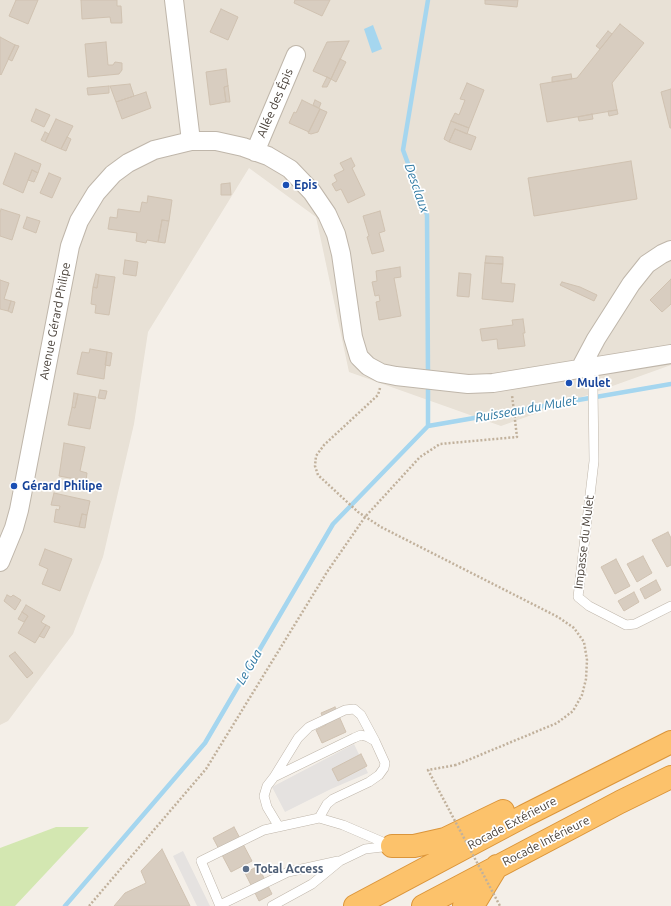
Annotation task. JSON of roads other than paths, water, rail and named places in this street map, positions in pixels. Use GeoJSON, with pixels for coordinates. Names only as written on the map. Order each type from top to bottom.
{"type":"FeatureCollection","features":[{"type":"Feature","properties":{"kind":"highway","name":"Rocade Extérieure"},"geometry":{"type":"LineString","coordinates":[[355,906],[524,816],[671,742]]}},
{"type":"Feature","properties":{"kind":"highway","name":"Rocade Intérieure"},"geometry":{"type":"LineString","coordinates":[[423,906],[497,866],[671,777]]}},
{"type":"Feature","properties":{"kind":"highway"},"geometry":{"type":"LineString","coordinates":[[392,846],[414,846],[445,839],[502,811],[524,816]]}},
{"type":"Feature","properties":{"kind":"highway"},"geometry":{"type":"LineString","coordinates":[[464,906],[477,899],[497,866]]}},
{"type":"Feature","properties":{"kind":"street"},"geometry":{"type":"LineString","coordinates":[[174,0],[191,141]]}},
{"type":"Feature","properties":{"kind":"street","name":"Allée des Épis"},"geometry":{"type":"LineString","coordinates":[[255,152],[296,55]]}},
{"type":"Feature","properties":{"kind":"street","name":"Avenue Gérard Philipe"},"geometry":{"type":"LineString","coordinates":[[0,562],[14,528],[19,510],[70,246],[79,221],[96,193],[113,174],[128,163],[154,150],[191,141],[216,141],[242,147],[268,156],[290,169],[312,192],[327,214],[336,234],[341,254],[353,337],[359,357],[368,366],[380,373],[468,384],[493,383],[671,354]]}},
{"type":"Feature","properties":{"kind":"street"},"geometry":{"type":"LineString","coordinates":[[584,368],[596,339],[631,284],[647,264],[671,250]]}},
{"type":"Feature","properties":{"kind":"lane","name":"Impasse du Mulet"},"geometry":{"type":"LineString","coordinates":[[584,368],[593,390],[594,461],[578,597],[589,606],[626,625],[635,624],[671,606]]}},
{"type":"Feature","properties":{"kind":"lane"},"geometry":{"type":"LineString","coordinates":[[279,826],[268,807],[264,796],[267,786],[274,778],[298,738],[309,727],[345,710],[354,709],[361,714],[375,741],[385,762],[384,768],[379,775],[369,782],[333,799],[327,804],[319,818]]}},
{"type":"Feature","properties":{"kind":"lane"},"geometry":{"type":"LineString","coordinates":[[274,778],[361,735],[375,741]]}},
{"type":"Feature","properties":{"kind":"lane"},"geometry":{"type":"LineString","coordinates":[[319,818],[343,825],[392,846],[365,849],[340,861],[288,872],[220,906],[201,861],[264,830],[319,818]]}},
{"type":"Feature","properties":{"kind":"lane"},"geometry":{"type":"LineString","coordinates":[[272,906],[312,884],[340,861]]}},
{"type":"Feature","properties":{"kind":"water"},"geometry":{"type":"Polygon","coordinates":[[[373,25],[382,49],[372,53],[364,29],[373,25]]]}},
{"type":"Feature","properties":{"kind":"waterway","name":"Desclaux"},"geometry":{"type":"LineString","coordinates":[[428,0],[403,150],[427,215],[428,376]]}},
{"type":"Feature","properties":{"kind":"waterway","name":"Desclaux"},"geometry":{"type":"LineString","coordinates":[[428,384],[428,426]]}},
{"type":"Feature","properties":{"kind":"waterway","name":"Ruisseau du Mulet"},"geometry":{"type":"LineString","coordinates":[[428,426],[671,384]]}},
{"type":"Feature","properties":{"kind":"waterway","name":"Le Gua"},"geometry":{"type":"LineString","coordinates":[[65,906],[205,743],[333,524],[428,426]]}},
{"type":"Feature","properties":{"kind":"place","name":"Epis"},"geometry":{"type":"Point","coordinates":[286,185]}},
{"type":"Feature","properties":{"kind":"place","name":"Mulet"},"geometry":{"type":"Point","coordinates":[569,383]}},
{"type":"Feature","properties":{"kind":"place","name":"Gérard Philipe"},"geometry":{"type":"Point","coordinates":[14,486]}},
{"type":"Feature","properties":{"kind":"place","name":"Total Access"},"geometry":{"type":"Point","coordinates":[246,869]}}]}
